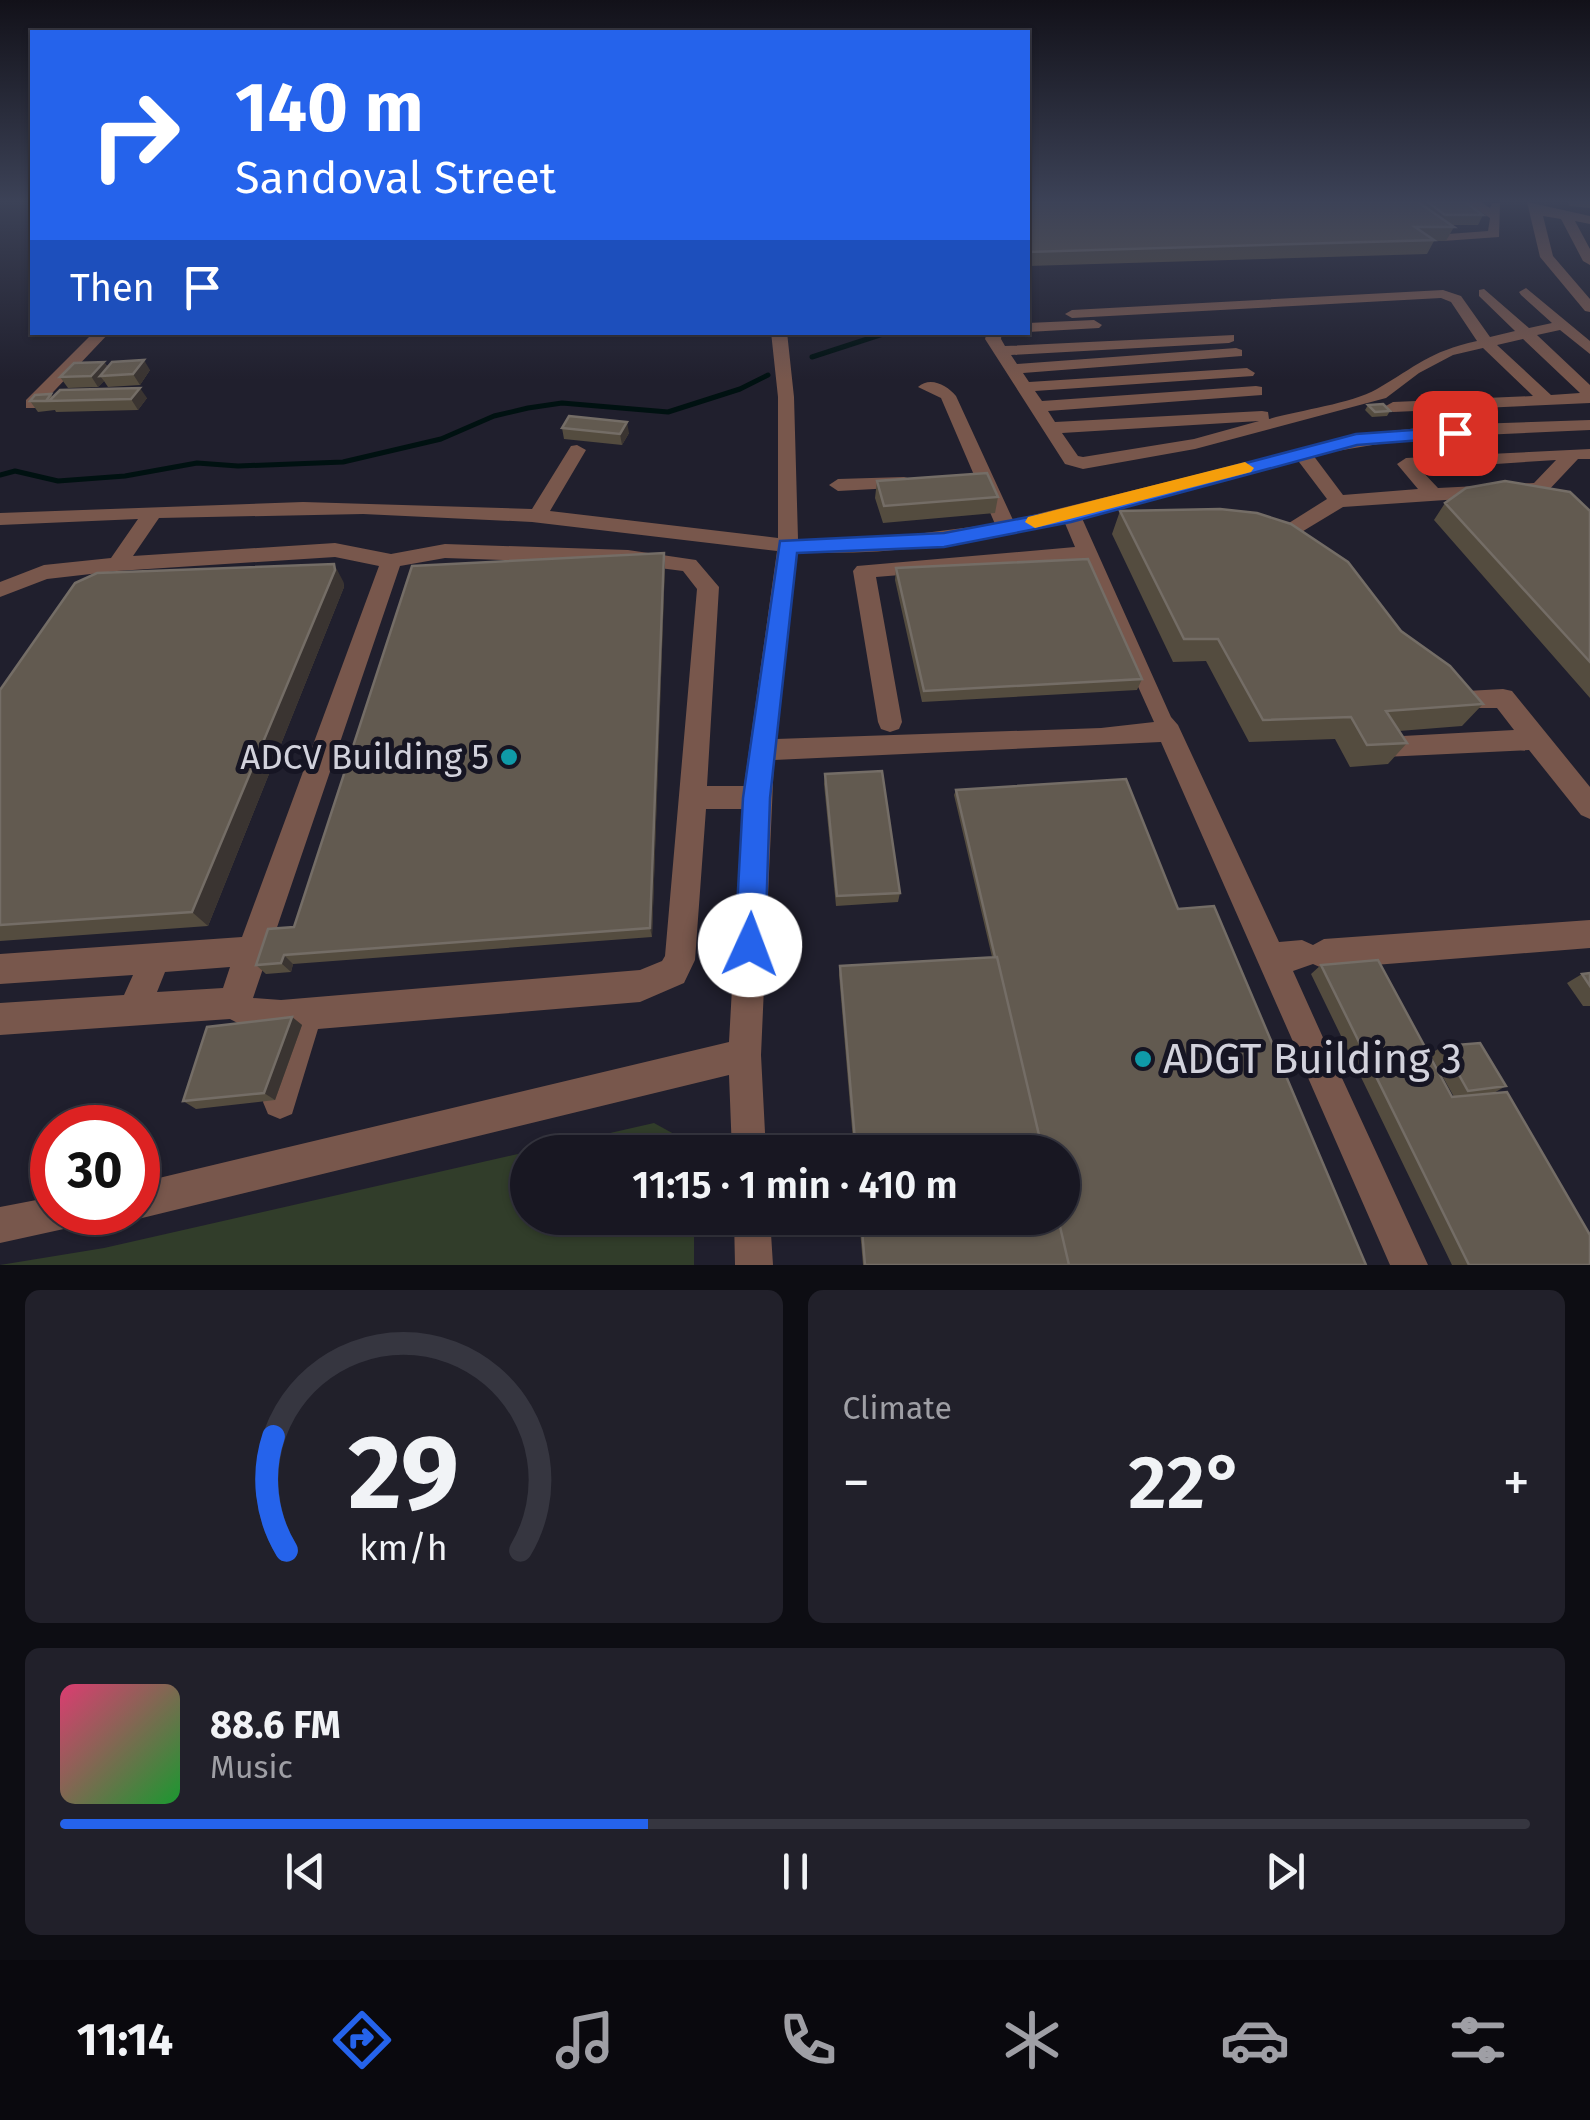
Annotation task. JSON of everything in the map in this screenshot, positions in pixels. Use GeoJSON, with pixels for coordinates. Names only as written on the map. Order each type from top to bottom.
{"type":"FeatureCollection","features":[{"type":"Feature","properties":{"kind":"street"},"geometry":{"type":"LineString","coordinates":[[1551,261],[1590,308]]}},
{"type":"Feature","properties":{"kind":"street"},"geometry":{"type":"LineString","coordinates":[[1526,292],[1590,349]]}},
{"type":"Feature","properties":{"kind":"street"},"geometry":{"type":"LineString","coordinates":[[1484,293],[1590,396]]}},
{"type":"Feature","properties":{"kind":"street"},"geometry":{"type":"LineString","coordinates":[[1030,328],[1234,312],[1256,302],[1443,294],[1456,300],[1486,343],[1547,400]]}},
{"type":"Feature","properties":{"kind":"street"},"geometry":{"type":"LineString","coordinates":[[1072,314],[1234,312]]}},
{"type":"Feature","properties":{"kind":"street"},"geometry":{"type":"LineString","coordinates":[[1234,312],[1226,325],[1232,346],[1256,391],[1278,418]]}},
{"type":"Feature","properties":{"kind":"street"},"geometry":{"type":"LineString","coordinates":[[1386,401],[1414,370],[1448,352],[1561,325]]}},
{"type":"Feature","properties":{"kind":"street"},"geometry":{"type":"LineString","coordinates":[[32,404],[100,335]]}},
{"type":"Feature","properties":{"kind":"street"},"geometry":{"type":"LineString","coordinates":[[749,1135],[746,1056],[756,798],[788,546],[786,397],[779,335]]}},
{"type":"Feature","properties":{"kind":"street"},"geometry":{"type":"LineString","coordinates":[[994,335],[992,339],[1066,452],[1195,444],[1278,418]]}},
{"type":"Feature","properties":{"kind":"street"},"geometry":{"type":"LineString","coordinates":[[1001,351],[1232,346]]}},
{"type":"Feature","properties":{"kind":"street"},"geometry":{"type":"LineString","coordinates":[[1012,369],[1232,346]]}},
{"type":"Feature","properties":{"kind":"street"},"geometry":{"type":"LineString","coordinates":[[1024,387],[1247,373]]}},
{"type":"Feature","properties":{"kind":"street"},"geometry":{"type":"LineString","coordinates":[[926,387],[938,388],[948,396],[976,480],[1006,527]]}},
{"type":"Feature","properties":{"kind":"street"},"geometry":{"type":"LineString","coordinates":[[1036,407],[1256,391]]}},
{"type":"Feature","properties":{"kind":"street"},"geometry":{"type":"LineString","coordinates":[[1050,428],[1278,418],[1386,401],[1590,396]]}},
{"type":"Feature","properties":{"kind":"street"},"geometry":{"type":"LineString","coordinates":[[1386,401],[1421,434]]}},
{"type":"Feature","properties":{"kind":"street"},"geometry":{"type":"LineString","coordinates":[[0,519],[342,508],[537,517],[788,546],[879,546],[944,540],[1071,515],[1302,453],[1378,437],[1590,426]]}},
{"type":"Feature","properties":{"kind":"street"},"geometry":{"type":"LineString","coordinates":[[1378,437],[1433,494]]}},
{"type":"Feature","properties":{"kind":"street"},"geometry":{"type":"LineString","coordinates":[[537,517],[577,450]]}},
{"type":"Feature","properties":{"kind":"street"},"geometry":{"type":"LineString","coordinates":[[1302,453],[1338,501]]}},
{"type":"Feature","properties":{"kind":"street"},"geometry":{"type":"LineString","coordinates":[[1406,464],[1581,454]]}},
{"type":"Feature","properties":{"kind":"street"},"geometry":{"type":"LineString","coordinates":[[1280,538],[1338,501],[1539,489],[1581,454]]}},
{"type":"Feature","properties":{"kind":"street"},"geometry":{"type":"LineString","coordinates":[[838,486],[930,482]]}},
{"type":"Feature","properties":{"kind":"street"},"geometry":{"type":"LineString","coordinates":[[117,564],[153,512]]}},
{"type":"Feature","properties":{"kind":"street"},"geometry":{"type":"LineString","coordinates":[[1071,515],[1409,1265]]}},
{"type":"Feature","properties":{"kind":"street"},"geometry":{"type":"LineString","coordinates":[[0,590],[44,572],[336,550],[391,561],[445,551],[628,557],[689,565],[708,586],[680,960],[673,972],[640,986],[595,992],[306,1014],[249,1012],[234,1003],[0,1019]]}},
{"type":"Feature","properties":{"kind":"street"},"geometry":{"type":"LineString","coordinates":[[890,722],[864,571],[1088,553]]}},
{"type":"Feature","properties":{"kind":"street"},"geometry":{"type":"LineString","coordinates":[[234,1003],[391,561]]}},
{"type":"Feature","properties":{"kind":"street"},"geometry":{"type":"LineString","coordinates":[[1444,701],[1503,698],[1590,807]]}},
{"type":"Feature","properties":{"kind":"street"},"geometry":{"type":"LineString","coordinates":[[762,750],[1103,736],[1165,724]]}},
{"type":"Feature","properties":{"kind":"street"},"geometry":{"type":"LineString","coordinates":[[1384,747],[1536,739]]}},
{"type":"Feature","properties":{"kind":"street"},"geometry":{"type":"LineString","coordinates":[[693,798],[756,798]]}},
{"type":"Feature","properties":{"kind":"street"},"geometry":{"type":"LineString","coordinates":[[1270,958],[1590,934]]}},
{"type":"Feature","properties":{"kind":"street"},"geometry":{"type":"LineString","coordinates":[[2,973],[253,951]]}},
{"type":"Feature","properties":{"kind":"street"},"geometry":{"type":"LineString","coordinates":[[134,1010],[156,958]]}},
{"type":"Feature","properties":{"kind":"street"},"geometry":{"type":"LineString","coordinates":[[280,1102],[306,1014]]}},
{"type":"Feature","properties":{"kind":"street"},"geometry":{"type":"LineString","coordinates":[[160,1195],[746,1056]]}},
{"type":"Feature","properties":{"kind":"street"},"geometry":{"type":"LineString","coordinates":[[0,1225],[30,1219]]}},
{"type":"Feature","properties":{"kind":"street"},"geometry":{"type":"LineString","coordinates":[[753,1235],[754,1265]]}},
{"type":"Feature","properties":{"kind":"green space"},"geometry":{"type":"Polygon","coordinates":[[[654,1123],[676,1135],[601,1135],[654,1123]]]}},
{"type":"Feature","properties":{"kind":"green space"},"geometry":{"type":"Polygon","coordinates":[[[510,1156],[510,1235],[694,1235],[694,1265],[0,1265],[104,1248],[510,1156]]]}},
{"type":"Feature","properties":{"kind":"building"},"geometry":{"type":"Polygon","coordinates":[[[144,360],[133,374],[100,376],[112,362],[144,360]]]}},
{"type":"Feature","properties":{"kind":"building"},"geometry":{"type":"Polygon","coordinates":[[[104,362],[91,376],[60,377],[74,363],[104,362]]]}},
{"type":"Feature","properties":{"kind":"building"},"geometry":{"type":"Polygon","coordinates":[[[140,388],[131,399],[49,401],[60,390],[140,388]]]}},
{"type":"Feature","properties":{"kind":"building"},"geometry":{"type":"Polygon","coordinates":[[[51,394],[46,401],[30,401],[35,395],[51,394]]]}},
{"type":"Feature","properties":{"kind":"building"},"geometry":{"type":"Polygon","coordinates":[[[1383,404],[1390,411],[1375,412],[1368,405],[1383,404]]]}},
{"type":"Feature","properties":{"kind":"building"},"geometry":{"type":"Polygon","coordinates":[[[569,416],[627,422],[620,434],[562,428],[569,416]]]}},
{"type":"Feature","properties":{"kind":"building"},"geometry":{"type":"Polygon","coordinates":[[[987,473],[998,497],[884,506],[877,481],[987,473]]]}},
{"type":"Feature","properties":{"kind":"building"},"geometry":{"type":"Polygon","coordinates":[[[1505,481],[1570,492],[1590,511],[1590,662],[1445,503],[1466,488],[1505,481]]]}},
{"type":"Feature","properties":{"kind":"building"},"geometry":{"type":"Polygon","coordinates":[[[1220,509],[1257,513],[1291,524],[1348,562],[1401,631],[1450,666],[1483,704],[1386,711],[1407,743],[1367,745],[1351,717],[1263,720],[1218,639],[1184,639],[1120,511],[1220,509]]]}},
{"type":"Feature","properties":{"kind":"building","name":"ADCV Building 5"},"geometry":{"type":"Polygon","coordinates":[[[664,553],[650,928],[284,955],[281,963],[256,965],[268,929],[294,927],[412,566],[664,553]]]}},
{"type":"Feature","properties":{"kind":"building"},"geometry":{"type":"Polygon","coordinates":[[[1088,559],[1142,679],[924,691],[896,568],[1088,559]]]}},
{"type":"Feature","properties":{"kind":"building"},"geometry":{"type":"Polygon","coordinates":[[[334,564],[335,570],[192,912],[0,925],[0,690],[75,583],[97,573],[334,564]]]}},
{"type":"Feature","properties":{"kind":"building"},"geometry":{"type":"Polygon","coordinates":[[[882,771],[900,893],[837,896],[825,774],[882,771]]]}},
{"type":"Feature","properties":{"kind":"building","name":"ADGT Building 3"},"geometry":{"type":"Polygon","coordinates":[[[1126,779],[1178,909],[1214,906],[1366,1265],[1069,1265],[1062,1235],[1080,1235],[1080,1135],[1039,1135],[956,790],[1126,779]]]}},
{"type":"Feature","properties":{"kind":"building"},"geometry":{"type":"Polygon","coordinates":[[[997,957],[1039,1135],[855,1135],[840,966],[997,957]]]}},
{"type":"Feature","properties":{"kind":"building"},"geometry":{"type":"Polygon","coordinates":[[[1378,960],[1452,1097],[1507,1092],[1590,1235],[1590,1265],[1469,1265],[1321,965],[1378,960]]]}},
{"type":"Feature","properties":{"kind":"building"},"geometry":{"type":"Polygon","coordinates":[[[292,1017],[264,1093],[183,1101],[207,1027],[292,1017]]]}},
{"type":"Feature","properties":{"kind":"building"},"geometry":{"type":"Polygon","coordinates":[[[1480,1043],[1506,1086],[1468,1091],[1443,1046],[1480,1043]]]}},
{"type":"Feature","properties":{"kind":"building"},"geometry":{"type":"Polygon","coordinates":[[[862,1235],[1062,1235],[1069,1265],[865,1265],[862,1235]]]}},
{"type":"Feature","properties":{"kind":"waterway"},"geometry":{"type":"LineString","coordinates":[[812,357],[880,335]]}},
{"type":"Feature","properties":{"kind":"waterway"},"geometry":{"type":"LineString","coordinates":[[0,475],[15,471],[58,481],[125,476],[197,463],[238,466],[343,462],[441,439],[494,416],[528,408],[562,403],[668,412],[740,389],[768,375]]}},
{"type":"Feature","properties":{"kind":"slow traffic"},"geometry":{"type":"LineString","coordinates":[[1035,522],[1245,468]]}},
{"type":"Feature","properties":{"kind":"place","name":"ADCV Building 5"},"geometry":{"type":"Point","coordinates":[509,757]}},
{"type":"Feature","properties":{"kind":"place","name":"ADGT Building 3"},"geometry":{"type":"Point","coordinates":[1143,1059]}},
{"type":"Feature","properties":{"kind":"route"},"geometry":{"type":"LineString","coordinates":[[750,945],[756,798],[788,546],[879,546],[944,540],[1071,515],[1356,440],[1455,433]]}}]}
